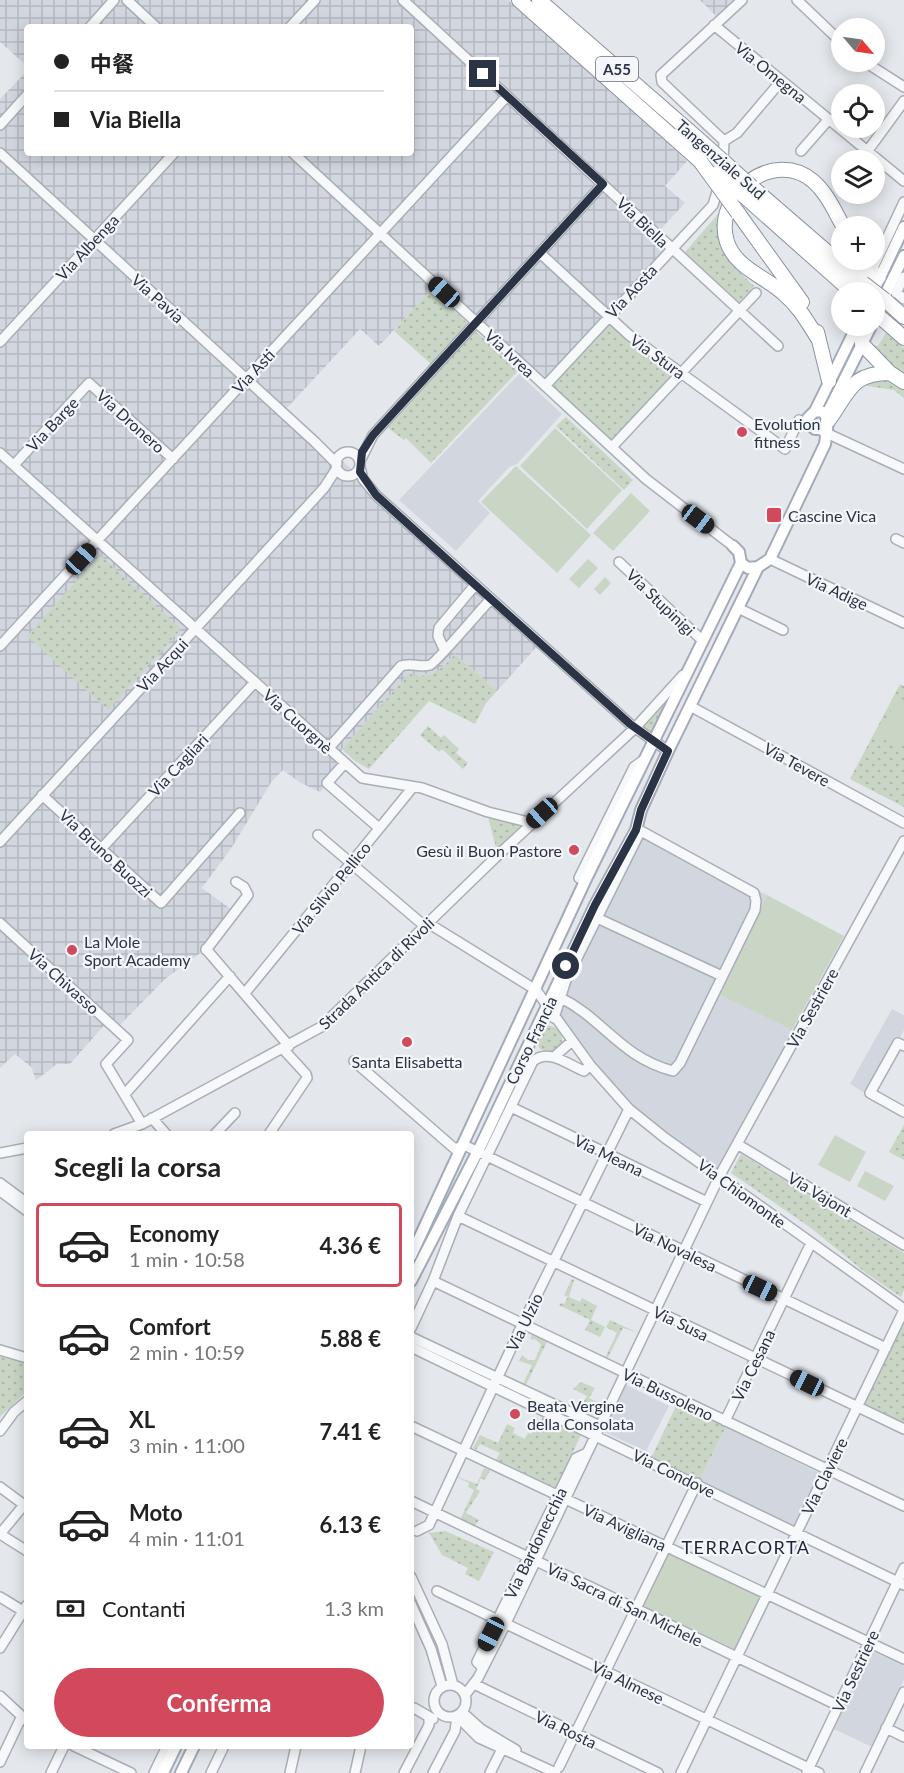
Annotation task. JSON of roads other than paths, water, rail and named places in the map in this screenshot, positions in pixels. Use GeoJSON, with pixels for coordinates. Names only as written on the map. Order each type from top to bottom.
{"type":"FeatureCollection","features":[{"type":"Feature","properties":{"kind":"highway","name":"Tangenziale Sud"},"geometry":{"type":"LineString","coordinates":[[519,0],[700,161],[748,192],[855,276],[890,294],[904,316]]}},
{"type":"Feature","properties":{"kind":"highway","name":"Tangenziale Sud"},"geometry":{"type":"LineString","coordinates":[[539,0],[696,137],[748,192]]}},
{"type":"Feature","properties":{"kind":"highway"},"geometry":{"type":"LineString","coordinates":[[700,161],[812,316],[829,381]]}},
{"type":"Feature","properties":{"kind":"highway"},"geometry":{"type":"LineString","coordinates":[[819,340],[792,302],[736,258],[725,235],[728,208],[734,197],[752,178],[772,171],[789,171],[806,176],[823,190],[837,216]]}},
{"type":"Feature","properties":{"kind":"highway"},"geometry":{"type":"LineString","coordinates":[[885,322],[899,334]]}},
{"type":"Feature","properties":{"kind":"highway"},"geometry":{"type":"LineString","coordinates":[[861,336],[862,344],[890,373],[904,382]]}},
{"type":"Feature","properties":{"kind":"highway"},"geometry":{"type":"LineString","coordinates":[[819,422],[854,382],[872,374],[890,373]]}},
{"type":"Feature","properties":{"kind":"main road"},"geometry":{"type":"LineString","coordinates":[[890,294],[881,278],[899,229]]}},
{"type":"Feature","properties":{"kind":"main road"},"geometry":{"type":"LineString","coordinates":[[890,294],[904,256]]}},
{"type":"Feature","properties":{"kind":"main road"},"geometry":{"type":"LineString","coordinates":[[733,546],[740,552],[741,563],[748,568],[758,567],[770,559],[825,444],[819,422],[829,381],[854,336]]}},
{"type":"Feature","properties":{"kind":"main road"},"geometry":{"type":"LineString","coordinates":[[819,422],[866,336]]}},
{"type":"Feature","properties":{"kind":"main road","name":"Corso Francia"},"geometry":{"type":"LineString","coordinates":[[414,1250],[585,881],[654,743],[671,696],[694,660],[741,563]]}},
{"type":"Feature","properties":{"kind":"main road","name":"Corso Francia"},"geometry":{"type":"LineString","coordinates":[[414,1273],[481,1154],[547,1004],[595,905],[636,830],[641,810],[668,751],[692,707],[758,567]]}},
{"type":"Feature","properties":{"kind":"main road"},"geometry":{"type":"LineString","coordinates":[[163,1773],[175,1749]]}},
{"type":"Feature","properties":{"kind":"main road"},"geometry":{"type":"LineString","coordinates":[[181,1773],[193,1749]]}},
{"type":"Feature","properties":{"kind":"street"},"geometry":{"type":"LineString","coordinates":[[93,24],[114,0]]}},
{"type":"Feature","properties":{"kind":"street"},"geometry":{"type":"LineString","coordinates":[[127,0],[153,24]]}},
{"type":"Feature","properties":{"kind":"street"},"geometry":{"type":"LineString","coordinates":[[293,24],[315,0]]}},
{"type":"Feature","properties":{"kind":"street","name":"Via Biella"},"geometry":{"type":"LineString","coordinates":[[403,0],[778,346]]}},
{"type":"Feature","properties":{"kind":"street"},"geometry":{"type":"LineString","coordinates":[[742,0],[664,71],[662,82],[724,141],[737,133],[781,81]]}},
{"type":"Feature","properties":{"kind":"street"},"geometry":{"type":"LineString","coordinates":[[797,0],[831,32]]}},
{"type":"Feature","properties":{"kind":"street","name":"Via Omegna"},"geometry":{"type":"LineString","coordinates":[[714,25],[867,150]]}},
{"type":"Feature","properties":{"kind":"street"},"geometry":{"type":"LineString","coordinates":[[881,72],[904,87]]}},
{"type":"Feature","properties":{"kind":"street","name":"Via Asti"},"geometry":{"type":"LineString","coordinates":[[0,646],[507,96]]}},
{"type":"Feature","properties":{"kind":"street"},"geometry":{"type":"LineString","coordinates":[[0,125],[24,98]]}},
{"type":"Feature","properties":{"kind":"street"},"geometry":{"type":"LineString","coordinates":[[869,150],[904,101]]}},
{"type":"Feature","properties":{"kind":"street"},"geometry":{"type":"LineString","coordinates":[[801,151],[829,119]]}},
{"type":"Feature","properties":{"kind":"street","name":"Via Aosta"},"geometry":{"type":"LineString","coordinates":[[544,386],[713,205],[717,196],[724,141]]}},
{"type":"Feature","properties":{"kind":"street","name":"Via Pavia"},"geometry":{"type":"LineString","coordinates":[[0,153],[316,442],[342,471],[376,495],[635,728],[668,751]]}},
{"type":"Feature","properties":{"kind":"street","name":"Via Albenga"},"geometry":{"type":"LineString","coordinates":[[0,342],[171,156]]}},
{"type":"Feature","properties":{"kind":"street","name":"Via Ivrea"},"geometry":{"type":"LineString","coordinates":[[295,156],[646,479],[733,546]]}},
{"type":"Feature","properties":{"kind":"street","name":"Via Omegna"},"geometry":{"type":"LineString","coordinates":[[885,165],[904,181]]}},
{"type":"Feature","properties":{"kind":"street"},"geometry":{"type":"LineString","coordinates":[[373,435],[356,473],[342,471],[345,453],[373,435],[603,184]]}},
{"type":"Feature","properties":{"kind":"street"},"geometry":{"type":"LineString","coordinates":[[899,229],[904,202]]}},
{"type":"Feature","properties":{"kind":"street","name":"Via Stura"},"geometry":{"type":"LineString","coordinates":[[540,253],[608,316],[785,449],[819,422]]}},
{"type":"Feature","properties":{"kind":"street"},"geometry":{"type":"LineString","coordinates":[[890,294],[904,276]]}},
{"type":"Feature","properties":{"kind":"street"},"geometry":{"type":"LineString","coordinates":[[612,447],[673,381],[683,374],[756,293]]}},
{"type":"Feature","properties":{"kind":"street","name":"Via Dronero"},"geometry":{"type":"LineString","coordinates":[[89,383],[173,459]]}},
{"type":"Feature","properties":{"kind":"street","name":"Via Barge"},"geometry":{"type":"LineString","coordinates":[[14,465],[89,383]]}},
{"type":"Feature","properties":{"kind":"street"},"geometry":{"type":"LineString","coordinates":[[819,422],[904,470]]}},
{"type":"Feature","properties":{"kind":"street","name":"Via Pavia"},"geometry":{"type":"LineString","coordinates":[[316,442],[335,453],[355,454],[363,479],[376,495]]}},
{"type":"Feature","properties":{"kind":"street","name":"Via Cuorgnè"},"geometry":{"type":"LineString","coordinates":[[0,453],[362,778],[436,792],[488,812],[532,823]]}},
{"type":"Feature","properties":{"kind":"street","name":"Via Acqui"},"geometry":{"type":"LineString","coordinates":[[0,842],[342,471]]}},
{"type":"Feature","properties":{"kind":"street","name":"Via Adige"},"geometry":{"type":"LineString","coordinates":[[770,559],[904,623]]}},
{"type":"Feature","properties":{"kind":"street","name":"Via Stupinigi"},"geometry":{"type":"LineString","coordinates":[[619,562],[703,641]]}},
{"type":"Feature","properties":{"kind":"street"},"geometry":{"type":"LineString","coordinates":[[444,649],[438,632],[441,623],[475,585]]}},
{"type":"Feature","properties":{"kind":"street"},"geometry":{"type":"LineString","coordinates":[[328,749],[402,666],[431,665],[441,658],[444,649],[491,599]]}},
{"type":"Feature","properties":{"kind":"street"},"geometry":{"type":"LineString","coordinates":[[738,608],[783,630]]}},
{"type":"Feature","properties":{"kind":"street","name":"Via Cagliari"},"geometry":{"type":"LineString","coordinates":[[102,848],[255,682]]}},
{"type":"Feature","properties":{"kind":"street","name":"Strada Antica di Rivoli"},"geometry":{"type":"LineString","coordinates":[[122,1131],[142,1124],[321,1027],[496,857],[671,696]]}},
{"type":"Feature","properties":{"kind":"street","name":"Via Tevere"},"geometry":{"type":"LineString","coordinates":[[692,707],[904,823]]}},
{"type":"Feature","properties":{"kind":"street","name":"Corso Francia"},"geometry":{"type":"LineString","coordinates":[[554,1018],[559,997],[641,831],[650,802],[692,707]]}},
{"type":"Feature","properties":{"kind":"street","name":"Via Silvio Pellico"},"geometry":{"type":"LineString","coordinates":[[245,993],[379,828],[327,783],[345,763]]}},
{"type":"Feature","properties":{"kind":"street"},"geometry":{"type":"LineString","coordinates":[[379,828],[413,787]]}},
{"type":"Feature","properties":{"kind":"street","name":"Via Bruno Buozzi"},"geometry":{"type":"LineString","coordinates":[[42,795],[160,903],[240,813]]}},
{"type":"Feature","properties":{"kind":"street","name":"Corso Francia"},"geometry":{"type":"LineString","coordinates":[[559,997],[578,1006],[623,1048],[660,1068],[673,1071],[680,1063],[755,910],[756,901],[753,893],[641,831]]}},
{"type":"Feature","properties":{"kind":"street"},"geometry":{"type":"LineString","coordinates":[[318,835],[421,923],[428,923],[536,990]]}},
{"type":"Feature","properties":{"kind":"street","name":"Via Sestriere"},"geometry":{"type":"LineString","coordinates":[[720,1175],[904,840]]}},
{"type":"Feature","properties":{"kind":"street"},"geometry":{"type":"LineString","coordinates":[[236,882],[244,887],[248,895],[206,949],[245,993],[307,1078],[271,1131]]}},
{"type":"Feature","properties":{"kind":"street"},"geometry":{"type":"LineString","coordinates":[[597,918],[722,976]]}},
{"type":"Feature","properties":{"kind":"street","name":"Via Chivasso"},"geometry":{"type":"LineString","coordinates":[[0,923],[128,1040],[106,1064],[125,1094]]}},
{"type":"Feature","properties":{"kind":"street"},"geometry":{"type":"LineString","coordinates":[[142,1124],[125,1094],[230,976]]}},
{"type":"Feature","properties":{"kind":"street","name":"Via Chiomonte"},"geometry":{"type":"LineString","coordinates":[[536,990],[572,1041],[593,1076]]}},
{"type":"Feature","properties":{"kind":"street"},"geometry":{"type":"LineString","coordinates":[[554,1057],[572,1041]]}},
{"type":"Feature","properties":{"kind":"street"},"geometry":{"type":"LineString","coordinates":[[904,1046],[898,1043],[870,1094],[904,1112]]}},
{"type":"Feature","properties":{"kind":"street","name":"Corso Francia"},"geometry":{"type":"LineString","coordinates":[[414,1322],[433,1281],[481,1154],[511,1107],[533,1060],[540,1056],[554,1057]]}},
{"type":"Feature","properties":{"kind":"street","name":"Via Chiomonte"},"geometry":{"type":"LineString","coordinates":[[554,1057],[587,1068],[629,1109],[672,1144],[720,1175],[904,1310]]}},
{"type":"Feature","properties":{"kind":"street"},"geometry":{"type":"LineString","coordinates":[[354,1061],[455,1149],[464,1145]]}},
{"type":"Feature","properties":{"kind":"street","name":"Via Meana"},"geometry":{"type":"LineString","coordinates":[[511,1107],[707,1202]]}},
{"type":"Feature","properties":{"kind":"street","name":"Via Ulzio"},"geometry":{"type":"LineString","coordinates":[[417,1531],[429,1526],[522,1325],[629,1109]]}},
{"type":"Feature","properties":{"kind":"street"},"geometry":{"type":"LineString","coordinates":[[217,1131],[235,1113]]}},
{"type":"Feature","properties":{"kind":"street"},"geometry":{"type":"LineString","coordinates":[[152,1118],[163,1131]]}},
{"type":"Feature","properties":{"kind":"street","name":"Via Vajont"},"geometry":{"type":"LineString","coordinates":[[736,1144],[904,1245]]}},
{"type":"Feature","properties":{"kind":"street","name":"Via Novalesa"},"geometry":{"type":"LineString","coordinates":[[464,1145],[886,1348]]}},
{"type":"Feature","properties":{"kind":"street"},"geometry":{"type":"LineString","coordinates":[[0,1153],[24,1149]]}},
{"type":"Feature","properties":{"kind":"street","name":"Via Bardonecchia"},"geometry":{"type":"LineString","coordinates":[[459,1689],[474,1684],[483,1668],[502,1621],[561,1497],[576,1458],[587,1454],[720,1175]]}},
{"type":"Feature","properties":{"kind":"street"},"geometry":{"type":"LineString","coordinates":[[0,1183],[24,1201]]}},
{"type":"Feature","properties":{"kind":"street"},"geometry":{"type":"LineString","coordinates":[[0,1191],[24,1209]]}},
{"type":"Feature","properties":{"kind":"street","name":"Via Susa"},"geometry":{"type":"LineString","coordinates":[[458,1216],[904,1429]]}},
{"type":"Feature","properties":{"kind":"street","name":"Via Cesana"},"geometry":{"type":"LineString","coordinates":[[725,1421],[812,1244]]}},
{"type":"Feature","properties":{"kind":"street","name":"Via Bussoleno"},"geometry":{"type":"LineString","coordinates":[[433,1281],[904,1506]]}},
{"type":"Feature","properties":{"kind":"street","name":"Via Claviere"},"geometry":{"type":"LineString","coordinates":[[681,1773],[904,1310]]}},
{"type":"Feature","properties":{"kind":"street","name":"Via Condove"},"geometry":{"type":"LineString","coordinates":[[414,1339],[496,1382],[598,1430],[796,1534],[901,1583]]}},
{"type":"Feature","properties":{"kind":"street","name":"Via Condove"},"geometry":{"type":"LineString","coordinates":[[414,1348],[496,1382]]}},
{"type":"Feature","properties":{"kind":"street"},"geometry":{"type":"LineString","coordinates":[[0,1350],[24,1357]]}},
{"type":"Feature","properties":{"kind":"street"},"geometry":{"type":"LineString","coordinates":[[0,1431],[14,1412],[24,1404]]}},
{"type":"Feature","properties":{"kind":"street","name":"Via Avigliana"},"geometry":{"type":"LineString","coordinates":[[414,1427],[904,1659]]}},
{"type":"Feature","properties":{"kind":"street"},"geometry":{"type":"LineString","coordinates":[[453,1734],[479,1737],[520,1754],[545,1771],[557,1770],[697,1483]]}},
{"type":"Feature","properties":{"kind":"street"},"geometry":{"type":"LineString","coordinates":[[0,1487],[24,1505]]}},
{"type":"Feature","properties":{"kind":"street","name":"Via Sacra di San Michele"},"geometry":{"type":"LineString","coordinates":[[414,1502],[839,1706]]}},
{"type":"Feature","properties":{"kind":"street"},"geometry":{"type":"LineString","coordinates":[[24,1507],[0,1534],[24,1549]]}},
{"type":"Feature","properties":{"kind":"street","name":"Via Sestriere"},"geometry":{"type":"LineString","coordinates":[[808,1771],[869,1642],[901,1583],[904,1568]]}},
{"type":"Feature","properties":{"kind":"street"},"geometry":{"type":"LineString","coordinates":[[414,1583],[466,1704],[459,1714],[453,1734],[433,1773]]}},
{"type":"Feature","properties":{"kind":"street","name":"Via Almese"},"geometry":{"type":"LineString","coordinates":[[437,1591],[707,1719],[808,1771],[819,1773]]}},
{"type":"Feature","properties":{"kind":"street"},"geometry":{"type":"LineString","coordinates":[[0,1597],[24,1608]]}},
{"type":"Feature","properties":{"kind":"street"},"geometry":{"type":"LineString","coordinates":[[0,1648],[24,1610]]}},
{"type":"Feature","properties":{"kind":"street"},"geometry":{"type":"LineString","coordinates":[[414,1611],[431,1649],[442,1686]]}},
{"type":"Feature","properties":{"kind":"street","name":"Via Bardonecchia"},"geometry":{"type":"LineString","coordinates":[[459,1689],[483,1668]]}},
{"type":"Feature","properties":{"kind":"street","name":"Via Rosta"},"geometry":{"type":"LineString","coordinates":[[474,1684],[658,1773]]}},
{"type":"Feature","properties":{"kind":"street"},"geometry":{"type":"LineString","coordinates":[[442,1686],[459,1689]]}},
{"type":"Feature","properties":{"kind":"street"},"geometry":{"type":"LineString","coordinates":[[442,1686],[434,1696],[441,1714],[451,1723],[453,1734]]}},
{"type":"Feature","properties":{"kind":"street"},"geometry":{"type":"LineString","coordinates":[[865,1773],[904,1692]]}},
{"type":"Feature","properties":{"kind":"street"},"geometry":{"type":"LineString","coordinates":[[0,1696],[24,1719],[0,1762]]}},
{"type":"Feature","properties":{"kind":"street"},"geometry":{"type":"LineString","coordinates":[[414,1708],[441,1714],[459,1714],[503,1746]]}},
{"type":"Feature","properties":{"kind":"street"},"geometry":{"type":"LineString","coordinates":[[414,1709],[429,1718]]}},
{"type":"Feature","properties":{"kind":"street"},"geometry":{"type":"LineString","coordinates":[[429,1718],[441,1714]]}},
{"type":"Feature","properties":{"kind":"street"},"geometry":{"type":"LineString","coordinates":[[459,1714],[479,1737]]}},
{"type":"Feature","properties":{"kind":"street"},"geometry":{"type":"LineString","coordinates":[[404,1773],[429,1725],[429,1718]]}},
{"type":"Feature","properties":{"kind":"street"},"geometry":{"type":"LineString","coordinates":[[886,1728],[904,1737]]}},
{"type":"Feature","properties":{"kind":"street"},"geometry":{"type":"LineString","coordinates":[[490,1773],[503,1746]]}},
{"type":"Feature","properties":{"kind":"street"},"geometry":{"type":"LineString","coordinates":[[51,1773],[63,1749]]}},
{"type":"Feature","properties":{"kind":"street"},"geometry":{"type":"LineString","coordinates":[[80,1749],[131,1773]]}},
{"type":"Feature","properties":{"kind":"street"},"geometry":{"type":"LineString","coordinates":[[154,1773],[166,1749]]}},
{"type":"Feature","properties":{"kind":"street"},"geometry":{"type":"LineString","coordinates":[[211,1773],[223,1749]]}},
{"type":"Feature","properties":{"kind":"street"},"geometry":{"type":"LineString","coordinates":[[290,1773],[295,1749]]}},
{"type":"Feature","properties":{"kind":"street"},"geometry":{"type":"LineString","coordinates":[[355,1773],[360,1749]]}},
{"type":"Feature","properties":{"kind":"place","name":"Evolution fitness"},"geometry":{"type":"Point","coordinates":[742,432]}},
{"type":"Feature","properties":{"kind":"place","name":"Cascine Vica"},"geometry":{"type":"Point","coordinates":[774,515]}},
{"type":"Feature","properties":{"kind":"place","name":"Gesù il Buon Pastore"},"geometry":{"type":"Point","coordinates":[574,850]}},
{"type":"Feature","properties":{"kind":"place","name":"La Mole Sport Academy"},"geometry":{"type":"Point","coordinates":[72,950]}},
{"type":"Feature","properties":{"kind":"place","name":"Santa Elisabetta"},"geometry":{"type":"Point","coordinates":[407,1042]}},
{"type":"Feature","properties":{"kind":"place","name":"Beata Vergine della Consolata"},"geometry":{"type":"Point","coordinates":[515,1414]}},
{"type":"Feature","properties":{"kind":"district","name":"TERRACORTA"},"geometry":{"type":"Point","coordinates":[746,1547]}}]}
